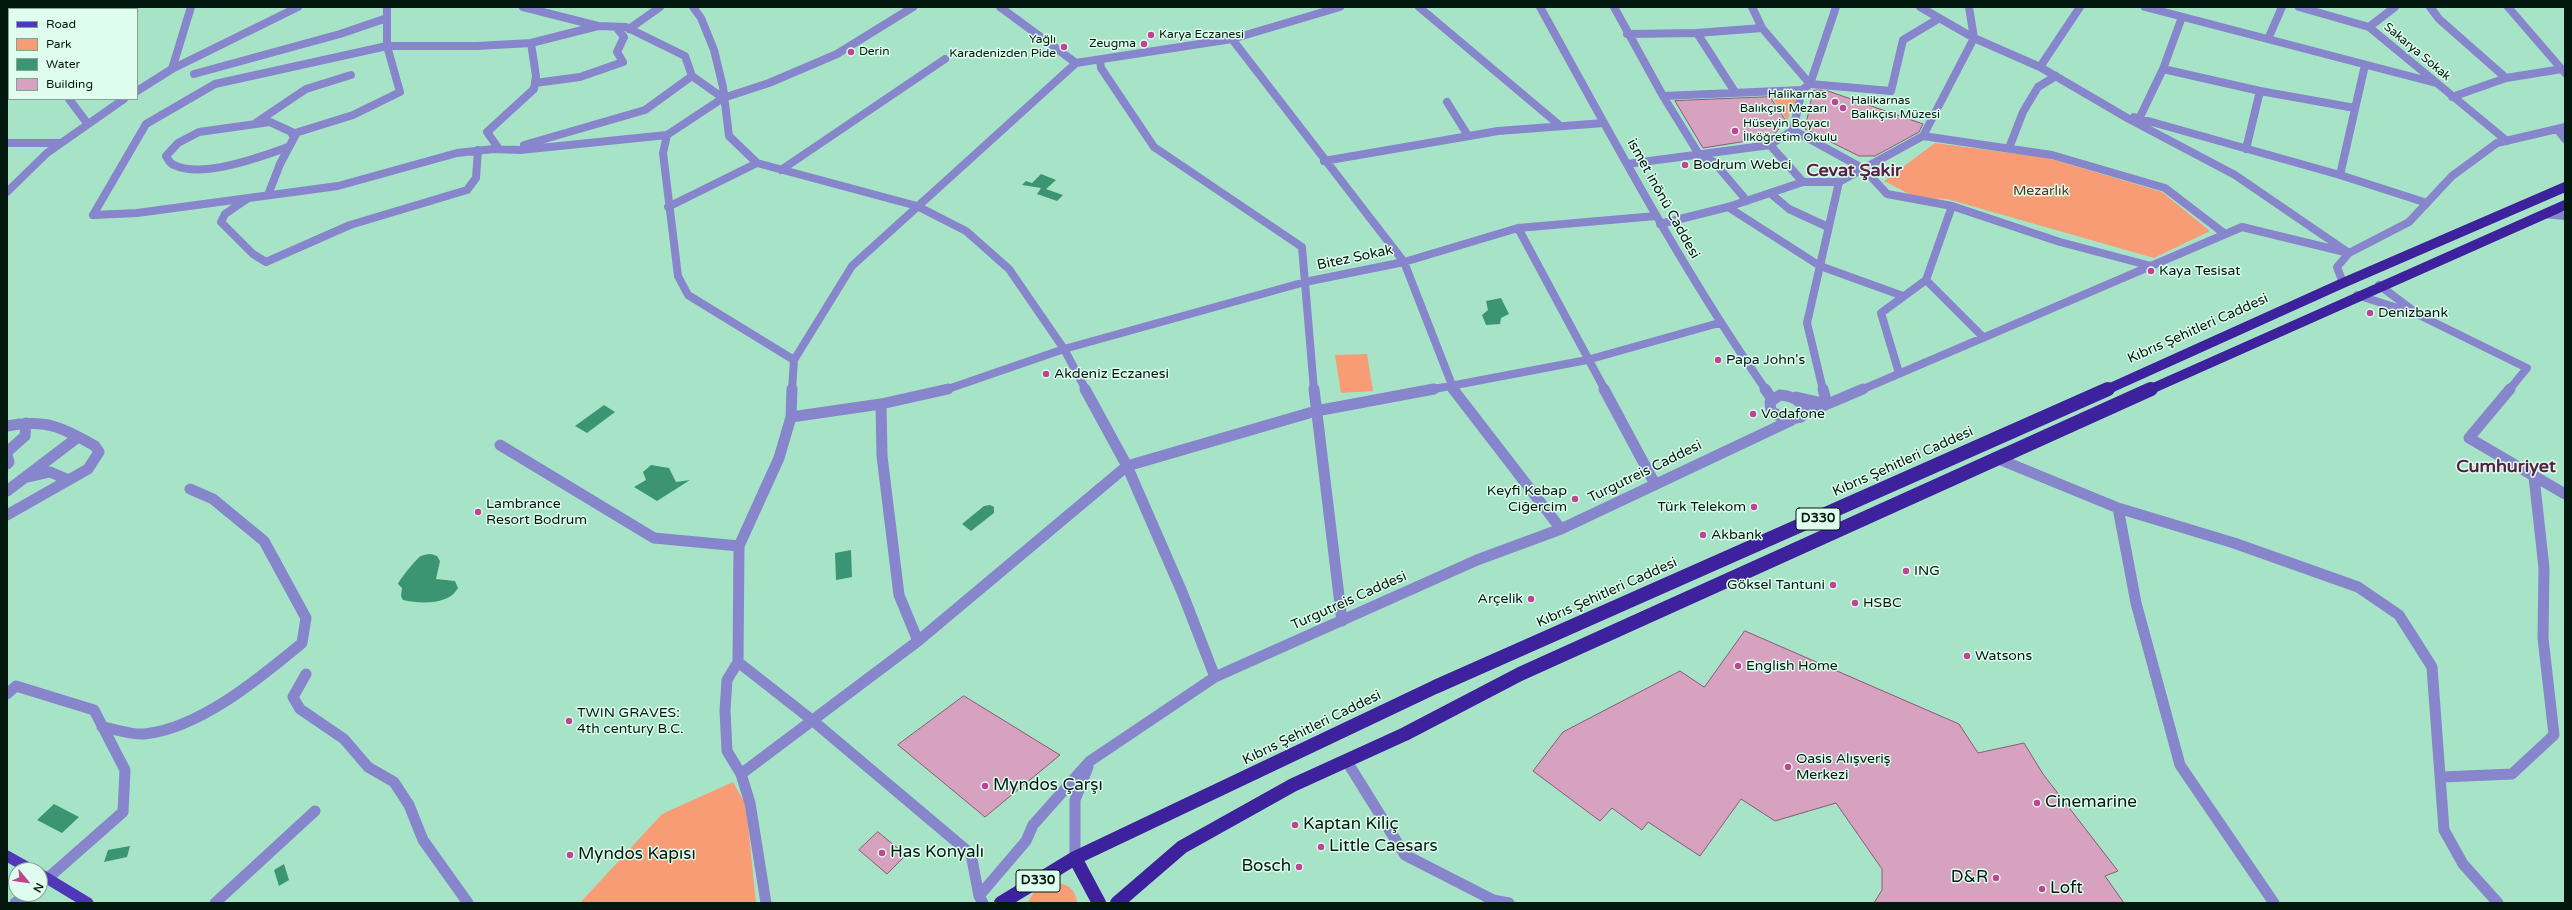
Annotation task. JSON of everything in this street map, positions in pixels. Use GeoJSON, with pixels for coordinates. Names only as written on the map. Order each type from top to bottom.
{"type":"FeatureCollection","features":[{"type":"Feature","properties":{"kind":"highway","name":"Kıbrıs Şehitleri Caddesi"},"geometry":{"type":"LineString","coordinates":[[1001,903],[1074,858],[1435,688],[1833,512],[2343,283],[2565,186]]}},
{"type":"Feature","properties":{"kind":"highway","name":"D330"},"geometry":{"type":"LineString","coordinates":[[1117,903],[1182,847],[1294,785],[1405,734],[1520,674],[2357,295],[2565,205]]}},
{"type":"Feature","properties":{"kind":"highway"},"geometry":{"type":"LineString","coordinates":[[1074,858],[1099,903]]}},
{"type":"Feature","properties":{"kind":"main road"},"geometry":{"type":"LineString","coordinates":[[7,856],[18,862]]}},
{"type":"Feature","properties":{"kind":"main road"},"geometry":{"type":"LineString","coordinates":[[48,882],[88,903]]}},
{"type":"Feature","properties":{"kind":"street"},"geometry":{"type":"LineString","coordinates":[[172,68],[191,7]]}},
{"type":"Feature","properties":{"kind":"street"},"geometry":{"type":"LineString","coordinates":[[138,90],[172,68],[298,7]]}},
{"type":"Feature","properties":{"kind":"street"},"geometry":{"type":"LineString","coordinates":[[292,134],[353,115],[400,92],[387,46],[387,7]]}},
{"type":"Feature","properties":{"kind":"street"},"geometry":{"type":"LineString","coordinates":[[523,7],[598,26],[629,28],[685,56],[692,76],[723,98]]}},
{"type":"Feature","properties":{"kind":"street"},"geometry":{"type":"LineString","coordinates":[[693,7],[699,13],[713,42],[723,98],[727,109],[729,136],[757,163],[917,206],[966,231],[1008,269],[1064,349],[1127,466],[1182,592],[1215,677]]}},
{"type":"Feature","properties":{"kind":"street"},"geometry":{"type":"LineString","coordinates":[[598,26],[532,43],[477,46],[387,46],[215,84],[146,124],[93,214],[137,212],[338,186],[457,153],[478,150],[509,150],[667,135],[723,98],[769,83],[837,54],[913,7]]}},
{"type":"Feature","properties":{"kind":"street"},"geometry":{"type":"LineString","coordinates":[[1000,7],[1076,63]]}},
{"type":"Feature","properties":{"kind":"street"},"geometry":{"type":"LineString","coordinates":[[766,903],[750,803],[741,774],[727,751],[725,710],[727,680],[738,662],[740,546],[779,458],[791,417],[794,360],[852,266],[1076,63],[1100,61],[1232,39],[1315,10],[1340,7]]}},
{"type":"Feature","properties":{"kind":"street"},"geometry":{"type":"LineString","coordinates":[[1419,7],[1558,124]]}},
{"type":"Feature","properties":{"kind":"street","name":"ismet inönü Caddesi"},"geometry":{"type":"LineString","coordinates":[[1540,7],[1658,220],[1719,323],[1772,399]]}},
{"type":"Feature","properties":{"kind":"street"},"geometry":{"type":"LineString","coordinates":[[1614,7],[1627,34],[1700,156],[1714,162],[1747,201]]}},
{"type":"Feature","properties":{"kind":"street"},"geometry":{"type":"LineString","coordinates":[[1752,7],[1762,28],[1810,84],[1890,91],[1903,40],[1938,19]]}},
{"type":"Feature","properties":{"kind":"street"},"geometry":{"type":"LineString","coordinates":[[1663,96],[1802,90],[1810,84],[1836,7]]}},
{"type":"Feature","properties":{"kind":"street"},"geometry":{"type":"LineString","coordinates":[[1920,7],[1938,19],[1974,38],[2040,67],[2117,113],[2235,175],[2349,253]]}},
{"type":"Feature","properties":{"kind":"street"},"geometry":{"type":"LineString","coordinates":[[1827,404],[1807,323],[1839,182],[1923,136],[1974,38],[1969,7]]}},
{"type":"Feature","properties":{"kind":"street"},"geometry":{"type":"LineString","coordinates":[[2040,67],[2080,7]]}},
{"type":"Feature","properties":{"kind":"street"},"geometry":{"type":"LineString","coordinates":[[2145,7],[2436,83]]}},
{"type":"Feature","properties":{"kind":"street"},"geometry":{"type":"LineString","coordinates":[[2268,40],[2282,7]]}},
{"type":"Feature","properties":{"kind":"street","name":"Sakarya Sokak"},"geometry":{"type":"LineString","coordinates":[[2298,7],[2369,27],[2507,141]]}},
{"type":"Feature","properties":{"kind":"street"},"geometry":{"type":"LineString","coordinates":[[2369,27],[2395,7]]}},
{"type":"Feature","properties":{"kind":"street"},"geometry":{"type":"LineString","coordinates":[[2430,7],[2439,19],[2506,78]]}},
{"type":"Feature","properties":{"kind":"street"},"geometry":{"type":"LineString","coordinates":[[2508,7],[2564,71]]}},
{"type":"Feature","properties":{"kind":"street"},"geometry":{"type":"LineString","coordinates":[[629,28],[656,8]]}},
{"type":"Feature","properties":{"kind":"street"},"geometry":{"type":"LineString","coordinates":[[2139,119],[2163,69],[2182,17]]}},
{"type":"Feature","properties":{"kind":"street"},"geometry":{"type":"LineString","coordinates":[[215,84],[194,74],[340,34],[387,18]]}},
{"type":"Feature","properties":{"kind":"street"},"geometry":{"type":"LineString","coordinates":[[535,83],[564,82],[591,75],[623,62],[617,52],[625,40],[624,36],[616,27]]}},
{"type":"Feature","properties":{"kind":"street"},"geometry":{"type":"LineString","coordinates":[[1627,34],[1697,33],[1762,28]]}},
{"type":"Feature","properties":{"kind":"street"},"geometry":{"type":"LineString","coordinates":[[1697,33],[1734,92]]}},
{"type":"Feature","properties":{"kind":"street"},"geometry":{"type":"LineString","coordinates":[[1232,39],[1324,161],[1404,262],[1451,386],[1561,529]]}},
{"type":"Feature","properties":{"kind":"street"},"geometry":{"type":"LineString","coordinates":[[499,149],[487,132],[534,89],[536,76],[532,43]]}},
{"type":"Feature","properties":{"kind":"street"},"geometry":{"type":"LineString","coordinates":[[781,170],[946,58]]}},
{"type":"Feature","properties":{"kind":"street"},"geometry":{"type":"LineString","coordinates":[[1100,61],[1101,68],[1154,147],[1302,247],[1316,411],[1342,621]]}},
{"type":"Feature","properties":{"kind":"street"},"geometry":{"type":"LineString","coordinates":[[2340,176],[2365,65]]}},
{"type":"Feature","properties":{"kind":"street"},"geometry":{"type":"LineString","coordinates":[[2163,69],[2260,92],[2355,108]]}},
{"type":"Feature","properties":{"kind":"street"},"geometry":{"type":"LineString","coordinates":[[2452,97],[2506,78],[2564,71]]}},
{"type":"Feature","properties":{"kind":"street"},"geometry":{"type":"LineString","coordinates":[[254,124],[306,89],[351,75]]}},
{"type":"Feature","properties":{"kind":"street"},"geometry":{"type":"LineString","coordinates":[[509,150],[645,110],[692,76]]}},
{"type":"Feature","properties":{"kind":"street"},"geometry":{"type":"LineString","coordinates":[[2009,148],[2023,112],[2038,87],[2056,76]]}},
{"type":"Feature","properties":{"kind":"street"},"geometry":{"type":"LineString","coordinates":[[1627,164],[1700,156],[1770,145],[1793,130],[1802,90]]}},
{"type":"Feature","properties":{"kind":"street"},"geometry":{"type":"LineString","coordinates":[[2246,149],[2260,92]]}},
{"type":"Feature","properties":{"kind":"street"},"geometry":{"type":"LineString","coordinates":[[70,100],[87,123]]}},
{"type":"Feature","properties":{"kind":"street"},"geometry":{"type":"LineString","coordinates":[[7,192],[38,162],[87,123],[122,100]]}},
{"type":"Feature","properties":{"kind":"street"},"geometry":{"type":"LineString","coordinates":[[1447,102],[1467,134]]}},
{"type":"Feature","properties":{"kind":"street"},"geometry":{"type":"LineString","coordinates":[[2117,113],[2340,176],[2427,203]]}},
{"type":"Feature","properties":{"kind":"street"},"geometry":{"type":"LineString","coordinates":[[268,196],[279,163],[296,134],[292,134],[292,132],[270,122],[199,132],[178,143],[166,156],[167,162],[173,167],[182,170],[195,170],[262,157],[288,147]]}},
{"type":"Feature","properties":{"kind":"street"},"geometry":{"type":"LineString","coordinates":[[1324,161],[1467,134],[1558,124],[1604,123]]}},
{"type":"Feature","properties":{"kind":"street"},"geometry":{"type":"LineString","coordinates":[[2343,283],[2337,267],[2349,253],[2409,222],[2452,176],[2497,144],[2561,128],[2565,140]]}},
{"type":"Feature","properties":{"kind":"street"},"geometry":{"type":"LineString","coordinates":[[1793,130],[1864,169],[1887,194],[1952,206],[2060,242],[2151,266]]}},
{"type":"Feature","properties":{"kind":"street"},"geometry":{"type":"LineString","coordinates":[[667,135],[663,153],[668,207],[678,276],[688,295],[756,335],[794,360]]}},
{"type":"Feature","properties":{"kind":"street"},"geometry":{"type":"LineString","coordinates":[[1923,136],[2052,155],[2165,188],[2225,234]]}},
{"type":"Feature","properties":{"kind":"street"},"geometry":{"type":"LineString","coordinates":[[7,143],[62,143]]}},
{"type":"Feature","properties":{"kind":"street"},"geometry":{"type":"LineString","coordinates":[[1770,145],[1803,182]]}},
{"type":"Feature","properties":{"kind":"street"},"geometry":{"type":"LineString","coordinates":[[248,198],[225,214],[221,222],[253,254],[266,262],[350,225],[467,190],[476,178],[478,150]]}},
{"type":"Feature","properties":{"kind":"street"},"geometry":{"type":"LineString","coordinates":[[668,207],[757,163]]}},
{"type":"Feature","properties":{"kind":"street","name":"Bitez Sokak"},"geometry":{"type":"LineString","coordinates":[[791,417],[881,404],[944,390],[1064,349],[1305,282],[1404,262],[1518,228],[1658,220],[1728,207],[1803,182],[1839,182]]}},
{"type":"Feature","properties":{"kind":"street"},"geometry":{"type":"LineString","coordinates":[[1770,193],[1789,209],[1828,227]]}},
{"type":"Feature","properties":{"kind":"street"},"geometry":{"type":"LineString","coordinates":[[1899,373],[1881,313],[1926,280],[1952,206]]}},
{"type":"Feature","properties":{"kind":"street"},"geometry":{"type":"LineString","coordinates":[[1728,207],[1820,266],[1904,296]]}},
{"type":"Feature","properties":{"kind":"street"},"geometry":{"type":"LineString","coordinates":[[2544,214],[2565,216]]}},
{"type":"Feature","properties":{"kind":"street"},"geometry":{"type":"LineString","coordinates":[[1775,415],[1792,420],[2242,227],[2349,253]]}},
{"type":"Feature","properties":{"kind":"street"},"geometry":{"type":"LineString","coordinates":[[1518,228],[1587,360],[1655,484]]}},
{"type":"Feature","properties":{"kind":"street"},"geometry":{"type":"LineString","coordinates":[[1926,280],[1983,338]]}},
{"type":"Feature","properties":{"kind":"street"},"geometry":{"type":"LineString","coordinates":[[2379,286],[2419,315]]}},
{"type":"Feature","properties":{"kind":"street"},"geometry":{"type":"LineString","coordinates":[[2357,295],[2419,315],[2527,368],[2469,438],[2565,494]]}},
{"type":"Feature","properties":{"kind":"street"},"geometry":{"type":"LineString","coordinates":[[741,774],[918,641],[1127,466],[1316,411],[1587,360],[1719,323]]}},
{"type":"Feature","properties":{"kind":"street"},"geometry":{"type":"LineString","coordinates":[[1758,380],[1801,402],[1804,414]]}},
{"type":"Feature","properties":{"kind":"street"},"geometry":{"type":"LineString","coordinates":[[1774,428],[1775,415],[1770,406],[1772,399],[1789,396],[1827,404]]}},
{"type":"Feature","properties":{"kind":"street"},"geometry":{"type":"LineString","coordinates":[[881,404],[882,456],[899,595],[918,641]]}},
{"type":"Feature","properties":{"kind":"street","name":"Turgutreis Caddesi"},"geometry":{"type":"LineString","coordinates":[[981,899],[1026,841],[1033,825],[1090,761],[1215,677],[1477,560],[1561,529],[1792,420]]}},
{"type":"Feature","properties":{"kind":"street"},"geometry":{"type":"LineString","coordinates":[[7,426],[26,422],[43,421],[56,424],[95,446],[99,452],[96,460],[88,469],[7,515]]}},
{"type":"Feature","properties":{"kind":"street"},"geometry":{"type":"LineString","coordinates":[[7,452],[25,436],[26,422]]}},
{"type":"Feature","properties":{"kind":"street"},"geometry":{"type":"LineString","coordinates":[[7,491],[78,437]]}},
{"type":"Feature","properties":{"kind":"street"},"geometry":{"type":"LineString","coordinates":[[500,445],[654,538],[740,546]]}},
{"type":"Feature","properties":{"kind":"street"},"geometry":{"type":"LineString","coordinates":[[7,456],[7,464]]}},
{"type":"Feature","properties":{"kind":"street"},"geometry":{"type":"LineString","coordinates":[[1996,458],[2118,508],[2234,543],[2358,586],[2399,615],[2432,667],[2442,777],[2444,830],[2463,864],[2498,903]]}},
{"type":"Feature","properties":{"kind":"street"},"geometry":{"type":"LineString","coordinates":[[24,478],[50,472],[69,480]]}},
{"type":"Feature","properties":{"kind":"street"},"geometry":{"type":"LineString","coordinates":[[2442,777],[2512,774],[2554,735],[2543,638],[2544,568],[2534,477]]}},
{"type":"Feature","properties":{"kind":"street"},"geometry":{"type":"LineString","coordinates":[[102,727],[143,734],[174,728],[265,674],[302,643],[306,618],[264,541],[213,499],[190,490]]}},
{"type":"Feature","properties":{"kind":"street"},"geometry":{"type":"LineString","coordinates":[[2118,508],[2136,603],[2180,765],[2274,903]]}},
{"type":"Feature","properties":{"kind":"street"},"geometry":{"type":"LineString","coordinates":[[738,662],[812,720],[971,854],[981,899]]}},
{"type":"Feature","properties":{"kind":"street"},"geometry":{"type":"LineString","coordinates":[[306,674],[293,697],[300,709],[344,739],[368,767],[394,782],[410,806],[423,840],[468,903]]}},
{"type":"Feature","properties":{"kind":"street"},"geometry":{"type":"LineString","coordinates":[[7,694],[16,686],[94,710],[125,770],[123,812],[48,875]]}},
{"type":"Feature","properties":{"kind":"street"},"geometry":{"type":"LineString","coordinates":[[1346,760],[1405,855],[1493,900],[1509,903]]}},
{"type":"Feature","properties":{"kind":"street"},"geometry":{"type":"LineString","coordinates":[[1074,858],[1075,800],[1090,761]]}},
{"type":"Feature","properties":{"kind":"street"},"geometry":{"type":"LineString","coordinates":[[215,903],[315,810]]}},
{"type":"Feature","properties":{"kind":"green space"},"geometry":{"type":"Polygon","coordinates":[[[1787,92],[1797,98],[1787,120],[1770,94],[1787,92]]]}},
{"type":"Feature","properties":{"kind":"green space","name":"Mezarlık"},"geometry":{"type":"Polygon","coordinates":[[[1935,143],[2048,158],[2162,192],[2210,231],[2154,258],[1947,199],[1917,198],[1884,181],[1935,143]]]}},
{"type":"Feature","properties":{"kind":"green space"},"geometry":{"type":"Polygon","coordinates":[[[1367,354],[1373,391],[1341,393],[1335,355],[1367,354]]]}},
{"type":"Feature","properties":{"kind":"green space"},"geometry":{"type":"Polygon","coordinates":[[[733,782],[746,805],[756,903],[580,903],[662,814],[733,782]]]}},
{"type":"Feature","properties":{"kind":"green space"},"geometry":{"type":"Polygon","coordinates":[[[1050,883],[1060,883],[1072,889],[1077,903],[1028,903],[1036,890],[1050,883]]]}},
{"type":"Feature","properties":{"kind":"water"},"geometry":{"type":"Polygon","coordinates":[[[1041,174],[1056,180],[1046,189],[1063,195],[1057,201],[1037,194],[1041,188],[1022,185],[1026,181],[1032,183],[1041,174]]]}},
{"type":"Feature","properties":{"kind":"water"},"geometry":{"type":"Polygon","coordinates":[[[1501,298],[1509,314],[1501,318],[1500,324],[1486,325],[1482,315],[1488,310],[1486,301],[1501,298]]]}},
{"type":"Feature","properties":{"kind":"water"},"geometry":{"type":"Polygon","coordinates":[[[604,405],[615,412],[587,433],[575,426],[604,405]]]}},
{"type":"Feature","properties":{"kind":"water"},"geometry":{"type":"Polygon","coordinates":[[[651,465],[669,468],[676,482],[690,480],[657,501],[634,487],[646,480],[643,472],[651,465]]]}},
{"type":"Feature","properties":{"kind":"water"},"geometry":{"type":"Polygon","coordinates":[[[990,505],[994,507],[994,513],[971,531],[962,524],[984,506],[990,505]]]}},
{"type":"Feature","properties":{"kind":"water"},"geometry":{"type":"Polygon","coordinates":[[[851,550],[852,577],[836,580],[835,553],[851,550]]]}},
{"type":"Feature","properties":{"kind":"water"},"geometry":{"type":"Polygon","coordinates":[[[431,554],[437,556],[440,561],[436,579],[455,581],[458,588],[454,594],[448,598],[434,602],[403,600],[401,596],[402,588],[398,584],[399,582],[408,569],[421,556],[431,554]]]}},
{"type":"Feature","properties":{"kind":"water"},"geometry":{"type":"Polygon","coordinates":[[[54,804],[79,817],[62,833],[37,820],[54,804]]]}},
{"type":"Feature","properties":{"kind":"water"},"geometry":{"type":"Polygon","coordinates":[[[130,846],[127,857],[104,862],[108,850],[130,846]]]}},
{"type":"Feature","properties":{"kind":"water"},"geometry":{"type":"Polygon","coordinates":[[[284,864],[289,880],[279,886],[274,870],[284,864]]]}},
{"type":"Feature","properties":{"kind":"building","name":"Halikarnas Balıkçısı Müzesi"},"geometry":{"type":"Polygon","coordinates":[[[1813,91],[1828,91],[1923,124],[1919,132],[1875,156],[1859,156],[1805,129],[1813,91]]]}},
{"type":"Feature","properties":{"kind":"building","name":"Hüseyin Boyacı İlköğretim Okulu"},"geometry":{"type":"Polygon","coordinates":[[[1770,97],[1786,121],[1772,137],[1703,148],[1675,101],[1770,97]]]}},
{"type":"Feature","properties":{"kind":"building","name":"Oasis Alışveriş Merkezi"},"geometry":{"type":"Polygon","coordinates":[[[1745,631],[1959,724],[1978,753],[2024,743],[2043,774],[2118,871],[2105,876],[2124,903],[1874,903],[1882,890],[1882,869],[1836,803],[1775,821],[1741,799],[1700,856],[1648,822],[1642,830],[1612,808],[1600,821],[1533,771],[1563,732],[1680,671],[1704,687],[1745,631]]]}},
{"type":"Feature","properties":{"kind":"building","name":"Myndos Çarşı"},"geometry":{"type":"Polygon","coordinates":[[[964,696],[1060,755],[985,817],[898,745],[964,696]]]}},
{"type":"Feature","properties":{"kind":"building","name":"Has Konyalı"},"geometry":{"type":"Polygon","coordinates":[[[878,832],[906,855],[887,874],[859,850],[878,832]]]}},
{"type":"Feature","properties":{"kind":"place","name":"Karya Eczanesi"},"geometry":{"type":"Point","coordinates":[1151,35]}},
{"type":"Feature","properties":{"kind":"place","name":"Zeugma"},"geometry":{"type":"Point","coordinates":[1144,44]}},
{"type":"Feature","properties":{"kind":"place","name":"Yağlı Karadenizden Pide"},"geometry":{"type":"Point","coordinates":[1064,47]}},
{"type":"Feature","properties":{"kind":"place","name":"Derin"},"geometry":{"type":"Point","coordinates":[851,52]}},
{"type":"Feature","properties":{"kind":"place","name":"Halikarnas Balıkçısı Mezarı"},"geometry":{"type":"Point","coordinates":[1835,102]}},
{"type":"Feature","properties":{"kind":"place","name":"Halikarnas Balıkçısı Müzesi"},"geometry":{"type":"Point","coordinates":[1843,108]}},
{"type":"Feature","properties":{"kind":"place","name":"Hüseyin Boyacı İlköğretim Okulu"},"geometry":{"type":"Point","coordinates":[1735,131]}},
{"type":"Feature","properties":{"kind":"place","name":"Bodrum Webci"},"geometry":{"type":"Point","coordinates":[1685,165]}},
{"type":"Feature","properties":{"kind":"place","name":"Kaya Tesisat"},"geometry":{"type":"Point","coordinates":[2151,271]}},
{"type":"Feature","properties":{"kind":"place","name":"Denizbank"},"geometry":{"type":"Point","coordinates":[2370,313]}},
{"type":"Feature","properties":{"kind":"place","name":"Papa John's"},"geometry":{"type":"Point","coordinates":[1718,360]}},
{"type":"Feature","properties":{"kind":"place","name":"Akdeniz Eczanesi"},"geometry":{"type":"Point","coordinates":[1046,374]}},
{"type":"Feature","properties":{"kind":"place","name":"Vodafone"},"geometry":{"type":"Point","coordinates":[1753,414]}},
{"type":"Feature","properties":{"kind":"place","name":"Keyfi Kebap Ciğercim"},"geometry":{"type":"Point","coordinates":[1575,499]}},
{"type":"Feature","properties":{"kind":"place","name":"Türk Telekom"},"geometry":{"type":"Point","coordinates":[1754,507]}},
{"type":"Feature","properties":{"kind":"place","name":"Lambrance Resort Bodrum"},"geometry":{"type":"Point","coordinates":[478,512]}},
{"type":"Feature","properties":{"kind":"place","name":"Akbank"},"geometry":{"type":"Point","coordinates":[1703,535]}},
{"type":"Feature","properties":{"kind":"place","name":"ING"},"geometry":{"type":"Point","coordinates":[1906,571]}},
{"type":"Feature","properties":{"kind":"place","name":"Göksel Tantuni"},"geometry":{"type":"Point","coordinates":[1833,585]}},
{"type":"Feature","properties":{"kind":"place","name":"Arçelik"},"geometry":{"type":"Point","coordinates":[1531,599]}},
{"type":"Feature","properties":{"kind":"place","name":"HSBC"},"geometry":{"type":"Point","coordinates":[1855,603]}},
{"type":"Feature","properties":{"kind":"place","name":"Watsons"},"geometry":{"type":"Point","coordinates":[1967,656]}},
{"type":"Feature","properties":{"kind":"place","name":"English Home"},"geometry":{"type":"Point","coordinates":[1738,666]}},
{"type":"Feature","properties":{"kind":"place","name":"TWIN GRAVES: 4th century B.C."},"geometry":{"type":"Point","coordinates":[569,721]}},
{"type":"Feature","properties":{"kind":"place","name":"Oasis Alışveriş Merkezi"},"geometry":{"type":"Point","coordinates":[1788,767]}},
{"type":"Feature","properties":{"kind":"place","name":"Myndos Çarşı"},"geometry":{"type":"Point","coordinates":[985,786]}},
{"type":"Feature","properties":{"kind":"place","name":"Cinemarine"},"geometry":{"type":"Point","coordinates":[2037,803]}},
{"type":"Feature","properties":{"kind":"place","name":"Kaptan Kiliç"},"geometry":{"type":"Point","coordinates":[1295,825]}},
{"type":"Feature","properties":{"kind":"place","name":"Little Caesars"},"geometry":{"type":"Point","coordinates":[1321,847]}},
{"type":"Feature","properties":{"kind":"place","name":"Has Konyalı"},"geometry":{"type":"Point","coordinates":[882,853]}},
{"type":"Feature","properties":{"kind":"place","name":"Myndos Kapısı"},"geometry":{"type":"Point","coordinates":[570,855]}},
{"type":"Feature","properties":{"kind":"place","name":"Bosch"},"geometry":{"type":"Point","coordinates":[1299,867]}},
{"type":"Feature","properties":{"kind":"place","name":"D&R"},"geometry":{"type":"Point","coordinates":[1996,878]}},
{"type":"Feature","properties":{"kind":"place","name":"Loft"},"geometry":{"type":"Point","coordinates":[2042,889]}},
{"type":"Feature","properties":{"kind":"district","name":"Cevat Şakir"},"geometry":{"type":"Point","coordinates":[1854,171]}},
{"type":"Feature","properties":{"kind":"district","name":"Cumhuriyet"},"geometry":{"type":"Point","coordinates":[2506,467]}}]}
